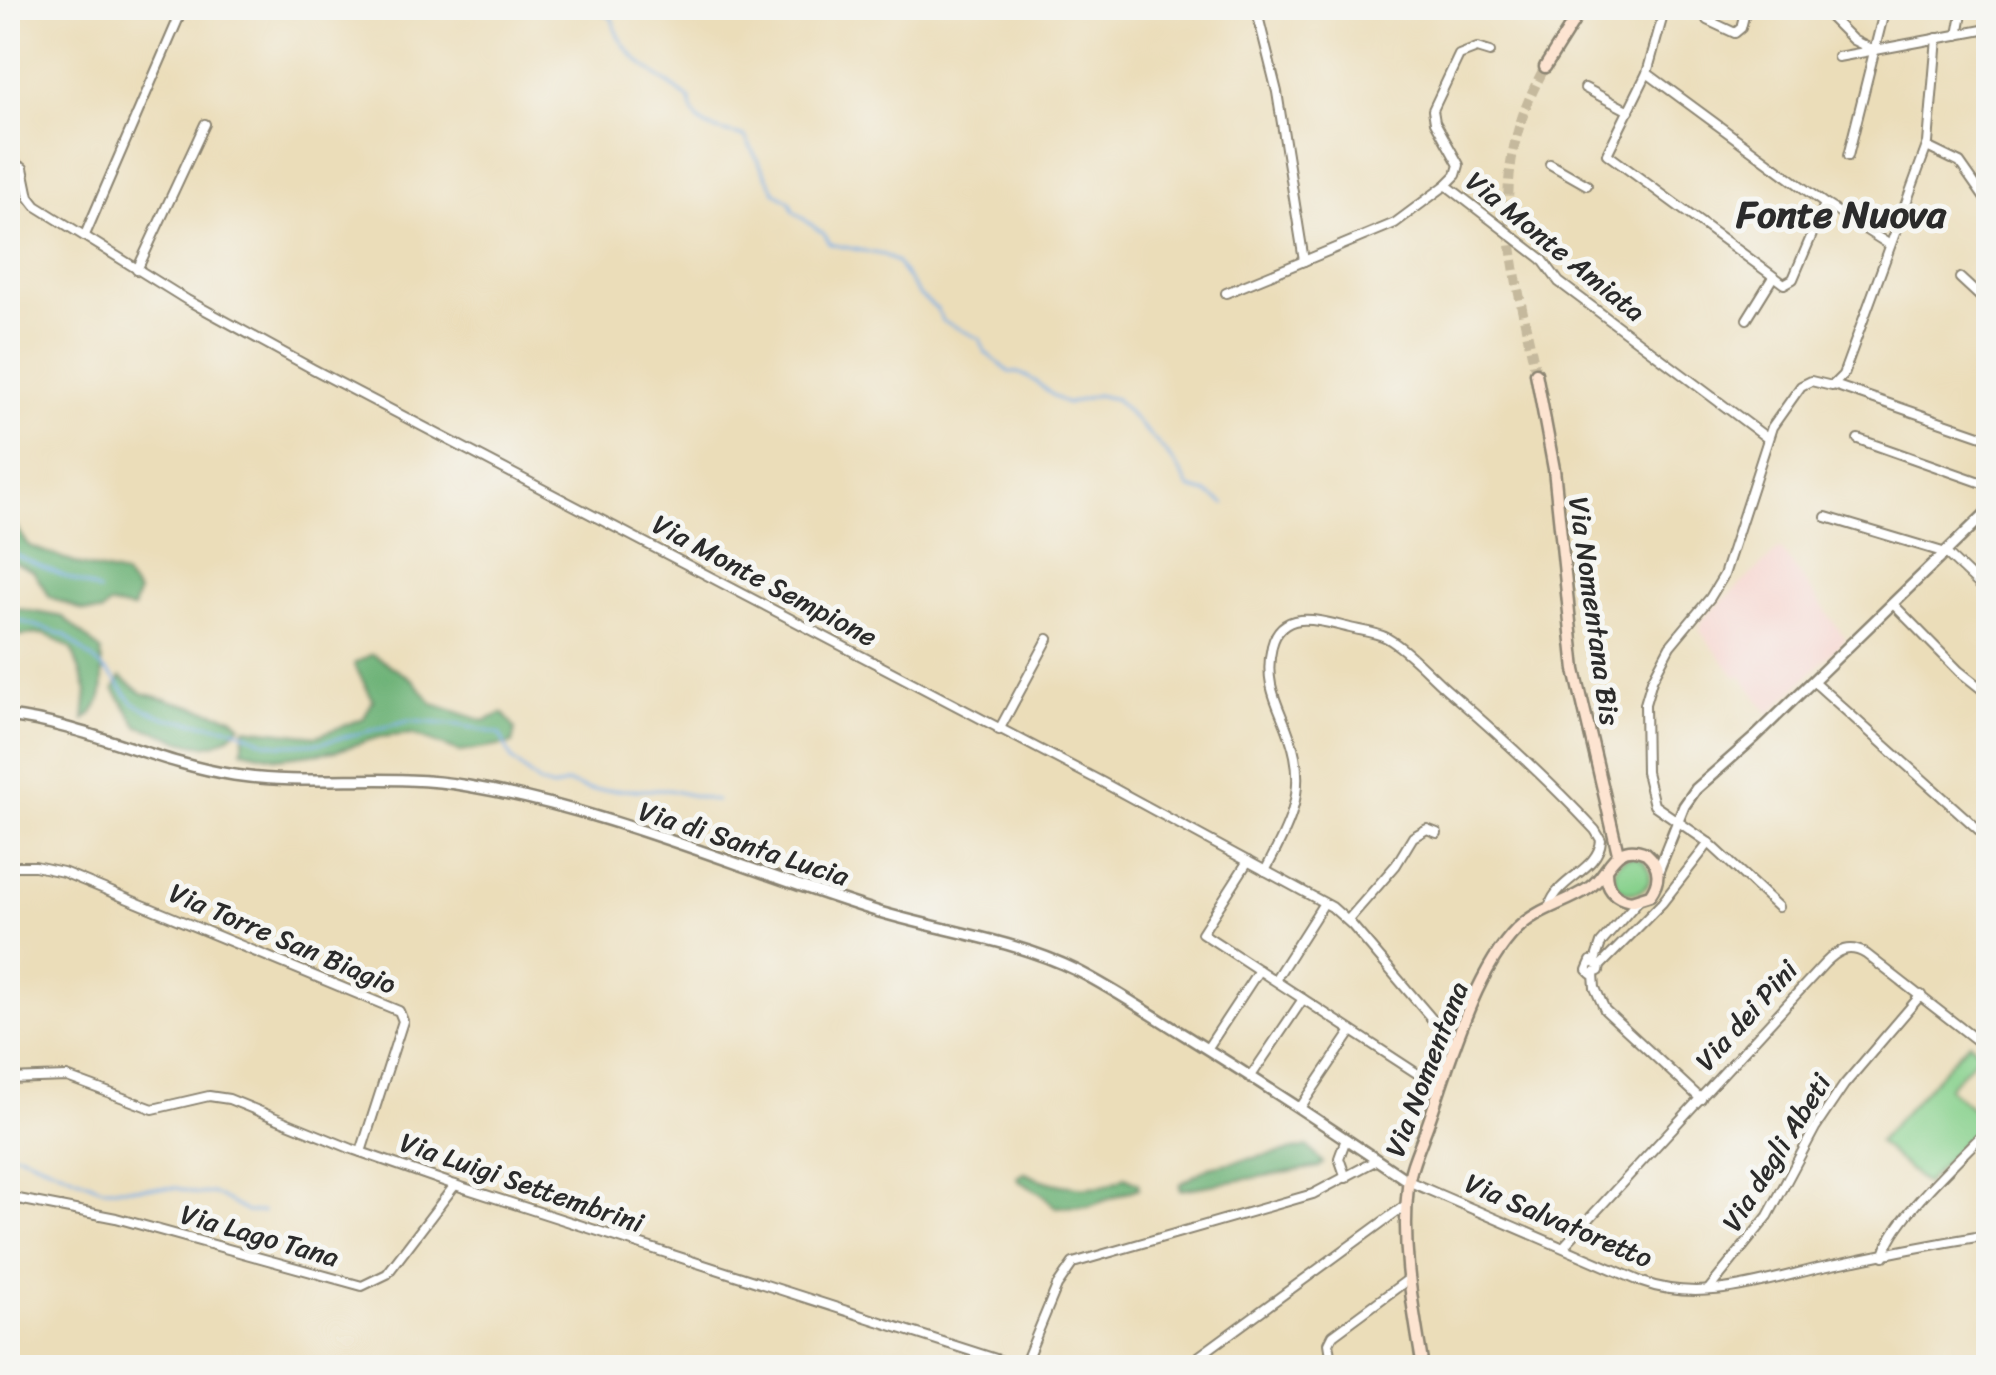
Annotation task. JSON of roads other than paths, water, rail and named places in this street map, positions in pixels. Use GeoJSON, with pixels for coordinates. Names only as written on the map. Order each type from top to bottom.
{"type":"FeatureCollection","features":[{"type":"Feature","properties":{"kind":"main road"},"geometry":{"type":"LineString","coordinates":[[1545,67],[1582,8]]}},
{"type":"Feature","properties":{"kind":"main road","name":"Via Nomentana Bis"},"geometry":{"type":"LineString","coordinates":[[1536,373],[1552,458],[1574,670],[1618,853]]}},
{"type":"Feature","properties":{"kind":"main road"},"geometry":{"type":"LineString","coordinates":[[1632,849],[1646,853],[1658,871],[1654,890],[1638,900],[1615,895],[1608,887],[1606,871],[1618,853],[1632,849]]}},
{"type":"Feature","properties":{"kind":"main road","name":"Via Nomentana"},"geometry":{"type":"LineString","coordinates":[[1423,1368],[1410,1278],[1408,1181],[1454,1046],[1498,953],[1527,920],[1550,905],[1580,894],[1606,871]]}},
{"type":"Feature","properties":{"kind":"main road","name":"Via Nomentana"},"geometry":{"type":"LineString","coordinates":[[1580,894],[1615,895]]}},
{"type":"Feature","properties":{"kind":"street"},"geometry":{"type":"LineString","coordinates":[[85,235],[184,8]]}},
{"type":"Feature","properties":{"kind":"street"},"geometry":{"type":"LineString","coordinates":[[1256,8],[1277,92],[1304,260]]}},
{"type":"Feature","properties":{"kind":"street"},"geometry":{"type":"LineString","coordinates":[[1665,8],[1647,74],[1607,154],[1784,284],[1792,281],[1825,204]]}},
{"type":"Feature","properties":{"kind":"street"},"geometry":{"type":"LineString","coordinates":[[1707,20],[1735,33],[1746,8]]}},
{"type":"Feature","properties":{"kind":"street"},"geometry":{"type":"LineString","coordinates":[[1822,8],[1853,40],[1872,50]]}},
{"type":"Feature","properties":{"kind":"street"},"geometry":{"type":"LineString","coordinates":[[1848,156],[1884,8]]}},
{"type":"Feature","properties":{"kind":"street"},"geometry":{"type":"LineString","coordinates":[[1958,34],[1962,8]]}},
{"type":"Feature","properties":{"kind":"street"},"geometry":{"type":"LineString","coordinates":[[1838,57],[1988,29]]}},
{"type":"Feature","properties":{"kind":"street"},"geometry":{"type":"LineString","coordinates":[[1834,385],[1845,372],[1927,147],[1933,115],[1937,38]]}},
{"type":"Feature","properties":{"kind":"street"},"geometry":{"type":"LineString","coordinates":[[1446,185],[1459,165],[1435,122],[1433,106],[1460,55],[1478,48],[1490,52]]}},
{"type":"Feature","properties":{"kind":"street"},"geometry":{"type":"LineString","coordinates":[[1647,74],[1825,204],[1890,244]]}},
{"type":"Feature","properties":{"kind":"street"},"geometry":{"type":"LineString","coordinates":[[1585,88],[1629,111]]}},
{"type":"Feature","properties":{"kind":"street"},"geometry":{"type":"LineString","coordinates":[[138,270],[206,124]]}},
{"type":"Feature","properties":{"kind":"street"},"geometry":{"type":"LineString","coordinates":[[1927,147],[1960,163],[1988,203]]}},
{"type":"Feature","properties":{"kind":"street","name":"Via Monte Sempione"},"geometry":{"type":"LineString","coordinates":[[8,160],[23,168],[36,206],[138,270],[313,370],[1324,903],[1348,920],[1454,1046]]}},
{"type":"Feature","properties":{"kind":"street"},"geometry":{"type":"LineString","coordinates":[[1550,164],[1587,185]]}},
{"type":"Feature","properties":{"kind":"street","name":"Via Monte Amiata"},"geometry":{"type":"LineString","coordinates":[[1226,293],[1395,223],[1446,185],[1542,259],[1559,282],[1767,438]]}},
{"type":"Feature","properties":{"kind":"street"},"geometry":{"type":"LineString","coordinates":[[1747,319],[1773,276]]}},
{"type":"Feature","properties":{"kind":"street"},"geometry":{"type":"LineString","coordinates":[[1960,278],[1988,304]]}},
{"type":"Feature","properties":{"kind":"street"},"geometry":{"type":"LineString","coordinates":[[1778,907],[1709,843],[1657,809],[1650,796],[1646,767],[1647,695],[1670,646],[1721,582],[1767,438],[1800,386],[1811,381],[1834,385],[1988,438]]}},
{"type":"Feature","properties":{"kind":"street"},"geometry":{"type":"LineString","coordinates":[[1858,439],[1988,485]]}},
{"type":"Feature","properties":{"kind":"street"},"geometry":{"type":"LineString","coordinates":[[1658,871],[1684,806],[1696,789],[1814,681],[1988,511]]}},
{"type":"Feature","properties":{"kind":"street"},"geometry":{"type":"LineString","coordinates":[[1826,517],[1946,553],[1988,593]]}},
{"type":"Feature","properties":{"kind":"street"},"geometry":{"type":"LineString","coordinates":[[1892,604],[1959,671],[1988,694]]}},
{"type":"Feature","properties":{"kind":"street"},"geometry":{"type":"LineString","coordinates":[[1265,870],[1291,822],[1297,791],[1295,755],[1270,690],[1272,646],[1288,624],[1306,618],[1321,619],[1389,639],[1498,735],[1595,830],[1601,840],[1599,852],[1554,894],[1550,905]]}},
{"type":"Feature","properties":{"kind":"street"},"geometry":{"type":"LineString","coordinates":[[999,730],[1048,639]]}},
{"type":"Feature","properties":{"kind":"street"},"geometry":{"type":"LineString","coordinates":[[1814,681],[1988,838]]}},
{"type":"Feature","properties":{"kind":"street","name":"Via di Santa Lucia"},"geometry":{"type":"LineString","coordinates":[[8,716],[74,728],[161,758],[227,774],[300,782],[435,781],[534,801],[876,911],[1044,957],[1103,985],[1251,1076],[1408,1181]]}},
{"type":"Feature","properties":{"kind":"street"},"geometry":{"type":"LineString","coordinates":[[1348,920],[1396,865],[1417,833],[1427,828],[1436,833]]}},
{"type":"Feature","properties":{"kind":"street"},"geometry":{"type":"LineString","coordinates":[[1596,967],[1659,906],[1709,843]]}},
{"type":"Feature","properties":{"kind":"street"},"geometry":{"type":"LineString","coordinates":[[1646,853],[1670,845]]}},
{"type":"Feature","properties":{"kind":"street"},"geometry":{"type":"LineString","coordinates":[[1248,861],[1202,932],[1440,1089]]}},
{"type":"Feature","properties":{"kind":"street","name":"Via Torre San Biagio"},"geometry":{"type":"LineString","coordinates":[[8,866],[64,872],[400,1011],[404,1021],[361,1152]]}},
{"type":"Feature","properties":{"kind":"street"},"geometry":{"type":"LineString","coordinates":[[1615,895],[1620,908],[1617,921]]}},
{"type":"Feature","properties":{"kind":"street"},"geometry":{"type":"LineString","coordinates":[[1638,900],[1601,943],[1595,988],[1605,1010],[1701,1099]]}},
{"type":"Feature","properties":{"kind":"street"},"geometry":{"type":"LineString","coordinates":[[1274,980],[1324,903]]}},
{"type":"Feature","properties":{"kind":"street","name":"Via dei Pini"},"geometry":{"type":"LineString","coordinates":[[1563,1247],[1840,950],[1861,951],[1988,1049]]}},
{"type":"Feature","properties":{"kind":"street"},"geometry":{"type":"LineString","coordinates":[[1207,1049],[1259,970]]}},
{"type":"Feature","properties":{"kind":"street","name":"Via degli Abeti"},"geometry":{"type":"LineString","coordinates":[[1709,1289],[1768,1216],[1815,1128],[1844,1085],[1921,995]]}},
{"type":"Feature","properties":{"kind":"street"},"geometry":{"type":"LineString","coordinates":[[1251,1076],[1303,999]]}},
{"type":"Feature","properties":{"kind":"street"},"geometry":{"type":"LineString","coordinates":[[1300,1108],[1352,1031]]}},
{"type":"Feature","properties":{"kind":"street","name":"Via Luigi Settembrini"},"geometry":{"type":"LineString","coordinates":[[8,1079],[67,1078],[153,1108],[218,1097],[456,1185],[1023,1367]]}},
{"type":"Feature","properties":{"kind":"street"},"geometry":{"type":"LineString","coordinates":[[1884,1256],[1899,1226],[1988,1129]]}},
{"type":"Feature","properties":{"kind":"street"},"geometry":{"type":"LineString","coordinates":[[1346,1139],[1339,1155],[1339,1166],[1346,1178]]}},
{"type":"Feature","properties":{"kind":"street"},"geometry":{"type":"LineString","coordinates":[[1023,1367],[1056,1286],[1074,1263],[1313,1194],[1378,1160]]}},
{"type":"Feature","properties":{"kind":"street","name":"Via Salvatoretto"},"geometry":{"type":"LineString","coordinates":[[1408,1181],[1650,1285],[1709,1289],[1752,1285],[1988,1234]]}},
{"type":"Feature","properties":{"kind":"street","name":"Via Lago Tana"},"geometry":{"type":"LineString","coordinates":[[8,1197],[214,1242],[304,1272],[365,1286],[387,1274],[456,1185]]}},
{"type":"Feature","properties":{"kind":"street"},"geometry":{"type":"LineString","coordinates":[[1183,1368],[1407,1204]]}},
{"type":"Feature","properties":{"kind":"street"},"geometry":{"type":"LineString","coordinates":[[1333,1368],[1329,1345],[1332,1335],[1410,1278]]}},
{"type":"Feature","properties":{"kind":"waterway"},"geometry":{"type":"LineString","coordinates":[[592,8],[612,18],[616,32],[632,55],[690,100],[702,124],[745,137],[775,192],[824,234],[830,244],[884,255],[897,263],[943,321],[980,339],[985,352],[1009,372],[1032,379],[1059,400],[1067,404],[1096,395],[1116,399],[1166,453],[1189,488],[1225,504]]}},
{"type":"Feature","properties":{"kind":"waterway"},"geometry":{"type":"LineString","coordinates":[[8,542],[17,556],[99,591]]}},
{"type":"Feature","properties":{"kind":"waterway"},"geometry":{"type":"LineString","coordinates":[[8,617],[65,635],[114,678],[133,703],[166,718],[232,728],[281,745],[321,743],[409,721],[459,725],[500,734],[512,760],[540,784],[553,788],[568,783],[589,790],[669,790],[716,801]]}},
{"type":"Feature","properties":{"kind":"waterway"},"geometry":{"type":"LineString","coordinates":[[8,1154],[19,1154],[102,1188],[177,1188],[198,1194],[213,1193],[247,1212],[263,1212]]}},
{"type":"Feature","properties":{"kind":"tunnel"},"geometry":{"type":"LineString","coordinates":[[1536,373],[1512,255],[1509,182],[1514,145],[1545,67]]}},
{"type":"Feature","properties":{"kind":"district","name":"Fonte Nuova"},"geometry":{"type":"Point","coordinates":[1841,214]}}]}
